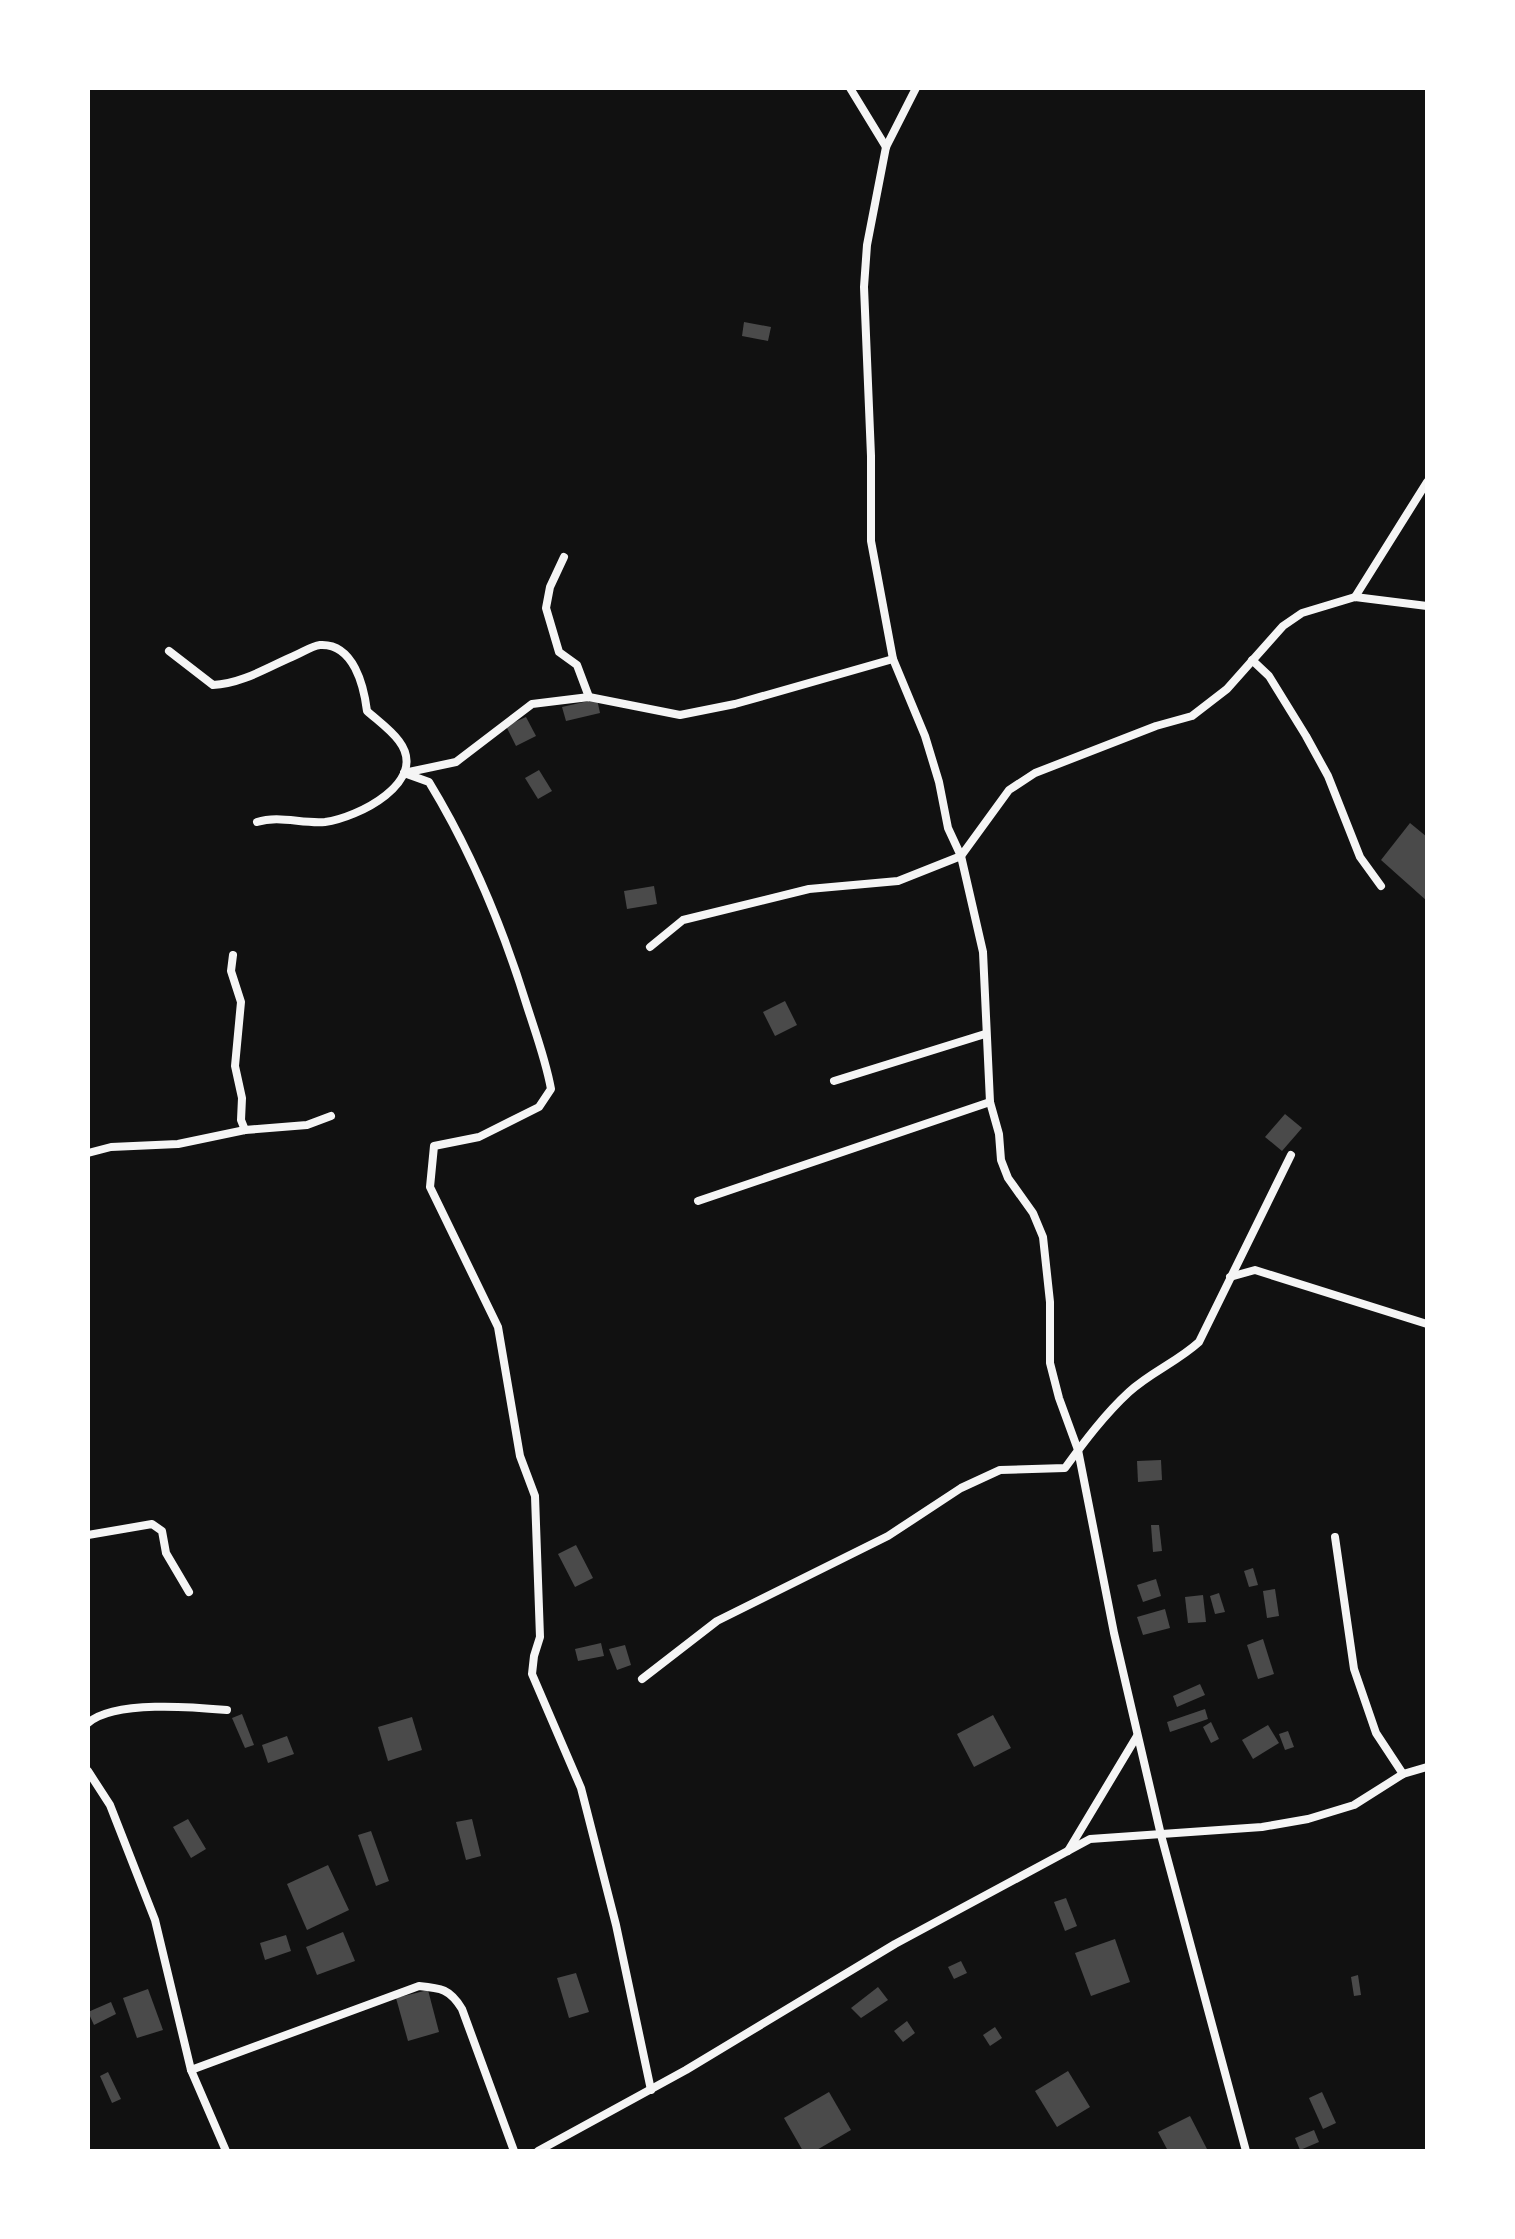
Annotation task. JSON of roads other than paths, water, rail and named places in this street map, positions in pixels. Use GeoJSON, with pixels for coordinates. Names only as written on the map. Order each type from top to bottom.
{"type":"FeatureCollection","features":[{"type":"Feature","properties":{"kind":"street"},"geometry":{"type":"LineString","coordinates":[[850,88],[886,147]]}},
{"type":"Feature","properties":{"kind":"street"},"geometry":{"type":"LineString","coordinates":[[916,88],[886,147],[867,245],[864,287],[871,541],[893,659],[925,736],[939,782],[948,828],[961,856],[983,952],[990,1102],[999,1134],[1001,1160],[1008,1178],[1033,1213],[1043,1237],[1050,1302],[1050,1363],[1078,1450],[1114,1633],[1161,1835],[1246,2151]]}},
{"type":"Feature","properties":{"kind":"street"},"geometry":{"type":"LineString","coordinates":[[1355,597],[1427,482]]}},
{"type":"Feature","properties":{"kind":"street"},"geometry":{"type":"LineString","coordinates":[[564,557],[550,587],[546,608],[559,652],[577,665],[589,697]]}},
{"type":"Feature","properties":{"kind":"street"},"geometry":{"type":"LineString","coordinates":[[650,947],[683,920],[809,889],[898,881],[961,856],[1009,790],[1035,773],[1156,726],[1192,716],[1227,689],[1283,626],[1302,613],[1355,597],[1427,606]]}},
{"type":"Feature","properties":{"kind":"street"},"geometry":{"type":"LineString","coordinates":[[169,651],[213,685],[257,673],[310,648],[320,645],[332,648],[357,669],[367,711],[400,742],[404,773],[392,792],[344,818],[322,822],[267,819],[257,822]]}},
{"type":"Feature","properties":{"kind":"street"},"geometry":{"type":"LineString","coordinates":[[404,773],[456,762],[532,704],[589,697],[680,715],[735,704],[893,659]]}},
{"type":"Feature","properties":{"kind":"street"},"geometry":{"type":"LineString","coordinates":[[1252,660],[1269,676],[1306,736],[1328,776],[1360,857],[1381,886]]}},
{"type":"Feature","properties":{"kind":"street"},"geometry":{"type":"LineString","coordinates":[[404,773],[429,782],[458,829],[514,964],[549,1078],[551,1089],[539,1107],[479,1137],[434,1146],[430,1187],[498,1327],[520,1456],[535,1496],[540,1637],[532,1674],[581,1788],[616,1925],[651,2090]]}},
{"type":"Feature","properties":{"kind":"street"},"geometry":{"type":"LineString","coordinates":[[233,955],[231,971],[241,1002],[235,1066],[242,1098],[241,1120],[245,1130]]}},
{"type":"Feature","properties":{"kind":"street"},"geometry":{"type":"LineString","coordinates":[[834,1081],[985,1034]]}},
{"type":"Feature","properties":{"kind":"street"},"geometry":{"type":"LineString","coordinates":[[698,1201],[990,1102]]}},
{"type":"Feature","properties":{"kind":"street"},"geometry":{"type":"LineString","coordinates":[[88,1153],[111,1147],[178,1144],[245,1130],[307,1125],[331,1116]]}},
{"type":"Feature","properties":{"kind":"street"},"geometry":{"type":"LineString","coordinates":[[642,1679],[717,1621],[888,1536],[961,1488],[1000,1470],[1065,1468],[1127,1393],[1152,1374],[1179,1360],[1199,1342],[1291,1155]]}},
{"type":"Feature","properties":{"kind":"street"},"geometry":{"type":"LineString","coordinates":[[1230,1277],[1255,1270],[1427,1324]]}},
{"type":"Feature","properties":{"kind":"street"},"geometry":{"type":"LineString","coordinates":[[88,1535],[152,1524],[162,1531],[166,1553],[189,1592]]}},
{"type":"Feature","properties":{"kind":"street"},"geometry":{"type":"LineString","coordinates":[[1335,1537],[1354,1669],[1376,1733],[1403,1774]]}},
{"type":"Feature","properties":{"kind":"street"},"geometry":{"type":"LineString","coordinates":[[88,1723],[94,1718],[138,1708],[183,1706],[227,1710]]}},
{"type":"Feature","properties":{"kind":"street"},"geometry":{"type":"LineString","coordinates":[[1068,1851],[1138,1735]]}},
{"type":"Feature","properties":{"kind":"street"},"geometry":{"type":"LineString","coordinates":[[538,2151],[651,2090],[895,1944],[1090,1839],[1262,1827],[1308,1819],[1354,1805],[1403,1774],[1427,1767]]}},
{"type":"Feature","properties":{"kind":"street"},"geometry":{"type":"LineString","coordinates":[[88,1771],[110,1805],[155,1920],[191,2070],[226,2151]]}},
{"type":"Feature","properties":{"kind":"street"},"geometry":{"type":"LineString","coordinates":[[191,2070],[419,1986],[441,1988],[452,1993],[462,2009],[514,2151]]}}]}
